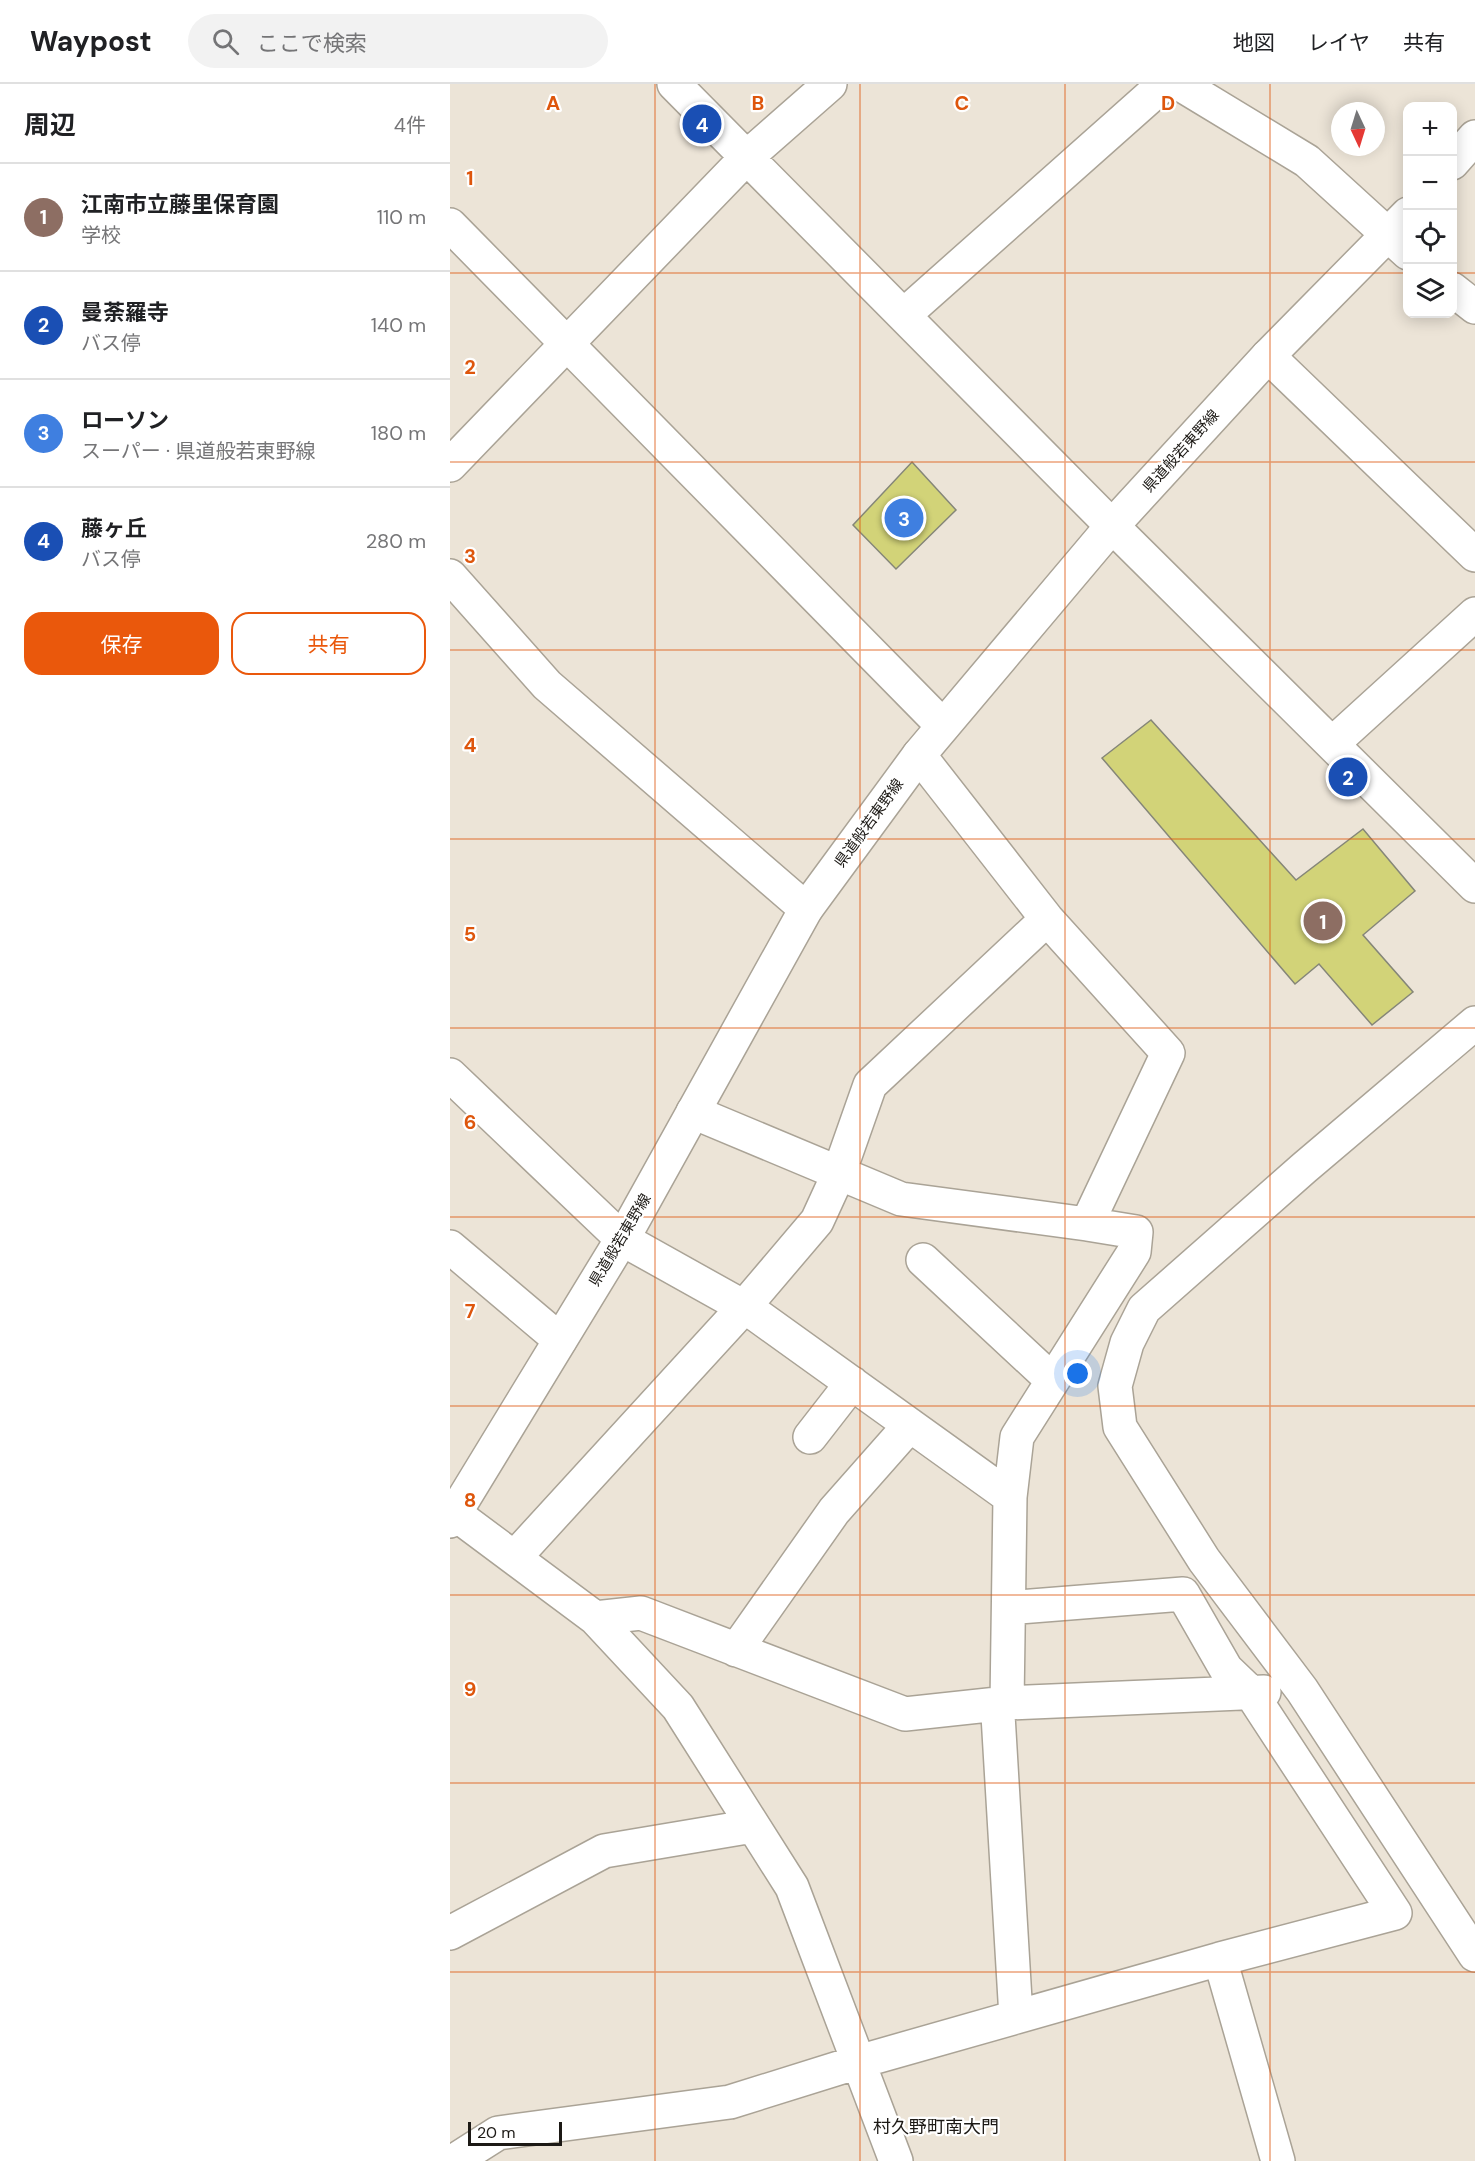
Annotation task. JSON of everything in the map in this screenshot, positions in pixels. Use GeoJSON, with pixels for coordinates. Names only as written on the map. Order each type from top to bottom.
{"type":"FeatureCollection","features":[{"type":"Feature","properties":{"kind":"street"},"geometry":{"type":"LineString","coordinates":[[674,84],[1112,526],[1475,886]]}},
{"type":"Feature","properties":{"kind":"street"},"geometry":{"type":"LineString","coordinates":[[450,465],[747,157],[830,84]]}},
{"type":"Feature","properties":{"kind":"street"},"geometry":{"type":"LineString","coordinates":[[904,315],[1164,84]]}},
{"type":"Feature","properties":{"kind":"street"},"geometry":{"type":"LineString","coordinates":[[1180,84],[1307,161],[1401,234]]}},
{"type":"Feature","properties":{"kind":"street"},"geometry":{"type":"LineString","coordinates":[[1457,158],[1475,138]]}},
{"type":"Feature","properties":{"kind":"street"},"geometry":{"type":"LineString","coordinates":[[450,225],[943,726]]}},
{"type":"Feature","properties":{"kind":"street","name":"県道般若東野線"},"geometry":{"type":"LineString","coordinates":[[452,1515],[621,1239],[806,909],[919,755],[1112,526],[1268,356],[1401,234]]}},
{"type":"Feature","properties":{"kind":"street"},"geometry":{"type":"LineString","coordinates":[[1457,293],[1475,307]]}},
{"type":"Feature","properties":{"kind":"street"},"geometry":{"type":"LineString","coordinates":[[1268,356],[1475,555]]}},
{"type":"Feature","properties":{"kind":"street"},"geometry":{"type":"LineString","coordinates":[[450,576],[548,685],[806,909]]}},
{"type":"Feature","properties":{"kind":"street"},"geometry":{"type":"LineString","coordinates":[[1332,744],[1475,614]]}},
{"type":"Feature","properties":{"kind":"street"},"geometry":{"type":"LineString","coordinates":[[919,755],[1047,919],[1168,1053],[1087,1224]]}},
{"type":"Feature","properties":{"kind":"street"},"geometry":{"type":"LineString","coordinates":[[514,1557],[744,1307],[817,1221],[839,1173],[870,1084],[1047,919]]}},
{"type":"Feature","properties":{"kind":"street"},"geometry":{"type":"LineString","coordinates":[[1475,1023],[1304,1168],[1144,1309],[1127,1343],[1116,1386],[1120,1427],[1204,1560],[1302,1690],[1475,1955]]}},
{"type":"Feature","properties":{"kind":"street"},"geometry":{"type":"LineString","coordinates":[[450,1074],[621,1239],[744,1307],[1010,1497]]}},
{"type":"Feature","properties":{"kind":"street"},"geometry":{"type":"LineString","coordinates":[[693,1112],[901,1198],[1136,1232],[1134,1252],[1017,1437],[1010,1497],[1002,1709],[1016,2017]]}},
{"type":"Feature","properties":{"kind":"street"},"geometry":{"type":"LineString","coordinates":[[450,1247],[560,1340]]}},
{"type":"Feature","properties":{"kind":"street"},"geometry":{"type":"LineString","coordinates":[[923,1260],[1052,1380]]}},
{"type":"Feature","properties":{"kind":"street"},"geometry":{"type":"LineString","coordinates":[[810,1437],[852,1383]]}},
{"type":"Feature","properties":{"kind":"street"},"geometry":{"type":"LineString","coordinates":[[736,1650],[834,1511],[910,1425]]}},
{"type":"Feature","properties":{"kind":"street"},"geometry":{"type":"LineString","coordinates":[[452,1515],[514,1557],[596,1618],[678,1707],[792,1887],[896,2161]]}},
{"type":"Feature","properties":{"kind":"street"},"geometry":{"type":"LineString","coordinates":[[454,2161],[498,2133],[730,2102],[858,2062],[1220,1959],[1395,1913],[1251,1693],[1226,1670],[1184,1594],[1018,1607]]}},
{"type":"Feature","properties":{"kind":"street"},"geometry":{"type":"LineString","coordinates":[[596,1618],[641,1613],[904,1714],[1302,1690]]}},
{"type":"Feature","properties":{"kind":"street"},"geometry":{"type":"LineString","coordinates":[[450,1933],[604,1851],[753,1826]]}},
{"type":"Feature","properties":{"kind":"street"},"geometry":{"type":"LineString","coordinates":[[1220,1959],[1278,2161]]}},
{"type":"Feature","properties":{"kind":"building"},"geometry":{"type":"Polygon","coordinates":[[[912,462],[956,510],[896,569],[853,525],[912,462]]]}},
{"type":"Feature","properties":{"kind":"building"},"geometry":{"type":"Polygon","coordinates":[[[1151,720],[1296,880],[1363,829],[1415,891],[1363,935],[1413,992],[1372,1025],[1319,964],[1295,984],[1102,758],[1151,720]]]}},
{"type":"Feature","properties":{"kind":"place","name":"藤ヶ丘"},"geometry":{"type":"Point","coordinates":[702,124]}},
{"type":"Feature","properties":{"kind":"place","name":"ローソン"},"geometry":{"type":"Point","coordinates":[904,518]}},
{"type":"Feature","properties":{"kind":"place","name":"曼荼羅寺"},"geometry":{"type":"Point","coordinates":[1348,777]}},
{"type":"Feature","properties":{"kind":"place","name":"江南市立藤里保育園"},"geometry":{"type":"Point","coordinates":[1323,921]}},
{"type":"Feature","properties":{"kind":"district","name":"村久野町南大門"},"geometry":{"type":"Point","coordinates":[936,2127]}}]}
